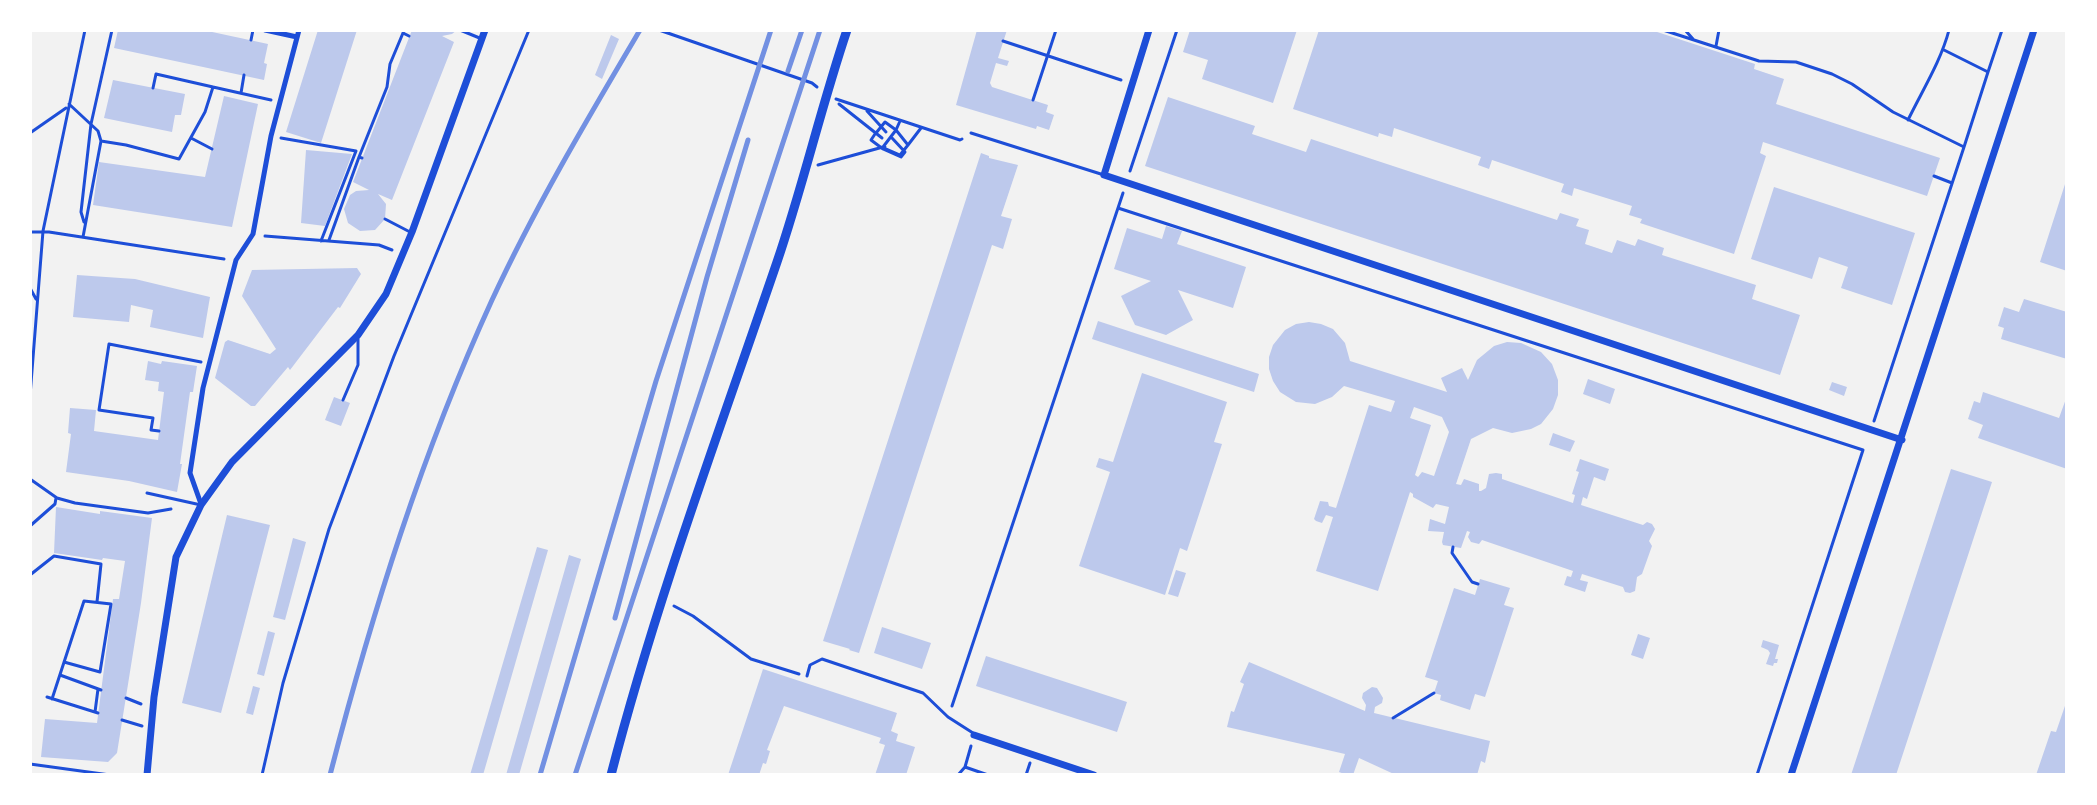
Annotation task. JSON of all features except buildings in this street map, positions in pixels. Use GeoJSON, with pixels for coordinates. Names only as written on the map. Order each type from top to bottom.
{"type":"FeatureCollection","features":[{"type":"Feature","properties":{"kind":"main road"},"geometry":{"type":"LineString","coordinates":[[611,775],[661,600],[778,260],[847,30]]}},
{"type":"Feature","properties":{"kind":"street"},"geometry":{"type":"LineString","coordinates":[[201,505],[190,473],[203,388],[236,260],[253,234],[271,136],[298,33],[265,30]]}},
{"type":"Feature","properties":{"kind":"street"},"geometry":{"type":"LineString","coordinates":[[147,775],[153,708],[176,557],[201,505],[232,462],[358,335],[386,294],[412,232],[485,30]]}},
{"type":"Feature","properties":{"kind":"street"},"geometry":{"type":"LineString","coordinates":[[1149,30],[1104,175],[1902,440]]}},
{"type":"Feature","properties":{"kind":"street"},"geometry":{"type":"LineString","coordinates":[[1791,775],[2034,30]]}},
{"type":"Feature","properties":{"kind":"street"},"geometry":{"type":"LineString","coordinates":[[974,735],[1094,775]]}},
{"type":"Feature","properties":{"kind":"lane"},"geometry":{"type":"LineString","coordinates":[[460,30],[482,39]]}},
{"type":"Feature","properties":{"kind":"lane"},"geometry":{"type":"LineString","coordinates":[[262,775],[283,683],[329,529],[394,356],[529,30]]}},
{"type":"Feature","properties":{"kind":"lane"},"geometry":{"type":"LineString","coordinates":[[971,133],[1104,175]]}},
{"type":"Feature","properties":{"kind":"lane"},"geometry":{"type":"LineString","coordinates":[[385,219],[412,232]]}},
{"type":"Feature","properties":{"kind":"lane"},"geometry":{"type":"LineString","coordinates":[[343,400],[358,365],[358,335]]}},
{"type":"Feature","properties":{"kind":"lane"},"geometry":{"type":"LineString","coordinates":[[147,493],[201,505]]}},
{"type":"Feature","properties":{"kind":"lane"},"geometry":{"type":"LineString","coordinates":[[807,676],[810,665],[822,659],[923,693],[948,717],[974,735]]}},
{"type":"Feature","properties":{"kind":"path"},"geometry":{"type":"LineString","coordinates":[[30,396],[43,231],[85,30]]}},
{"type":"Feature","properties":{"kind":"path"},"geometry":{"type":"LineString","coordinates":[[85,226],[81,212],[91,124],[112,30]]}},
{"type":"Feature","properties":{"kind":"path"},"geometry":{"type":"LineString","coordinates":[[251,40],[253,30]]}},
{"type":"Feature","properties":{"kind":"path"},"geometry":{"type":"LineString","coordinates":[[659,30],[812,83],[882,138],[876,133],[885,122],[908,145]]}},
{"type":"Feature","properties":{"kind":"path"},"geometry":{"type":"LineString","coordinates":[[1033,100],[1056,30]]}},
{"type":"Feature","properties":{"kind":"path"},"geometry":{"type":"LineString","coordinates":[[948,717],[1177,30]]}},
{"type":"Feature","properties":{"kind":"path"},"geometry":{"type":"LineString","coordinates":[[1663,30],[1759,61],[1796,62],[1832,74],[1908,120],[1964,147]]}},
{"type":"Feature","properties":{"kind":"path"},"geometry":{"type":"LineString","coordinates":[[1685,30],[1694,40]]}},
{"type":"Feature","properties":{"kind":"path"},"geometry":{"type":"LineString","coordinates":[[1715,47],[1719,30]]}},
{"type":"Feature","properties":{"kind":"path"},"geometry":{"type":"LineString","coordinates":[[1908,120],[1944,50],[1949,30]]}},
{"type":"Feature","properties":{"kind":"path"},"geometry":{"type":"LineString","coordinates":[[1872,429],[2002,30]]}},
{"type":"Feature","properties":{"kind":"path"},"geometry":{"type":"LineString","coordinates":[[329,241],[387,87],[390,64],[404,32],[409,36]]}},
{"type":"Feature","properties":{"kind":"path"},"geometry":{"type":"LineString","coordinates":[[1003,41],[1132,84]]}},
{"type":"Feature","properties":{"kind":"path"},"geometry":{"type":"LineString","coordinates":[[1944,50],[1988,72]]}},
{"type":"Feature","properties":{"kind":"path"},"geometry":{"type":"LineString","coordinates":[[153,88],[156,74],[280,102]]}},
{"type":"Feature","properties":{"kind":"path"},"geometry":{"type":"LineString","coordinates":[[241,93],[244,75]]}},
{"type":"Feature","properties":{"kind":"path"},"geometry":{"type":"LineString","coordinates":[[101,141],[179,159],[205,112],[213,87]]}},
{"type":"Feature","properties":{"kind":"path"},"geometry":{"type":"LineString","coordinates":[[827,95],[960,140],[971,133]]}},
{"type":"Feature","properties":{"kind":"path"},"geometry":{"type":"LineString","coordinates":[[68,105],[98,131],[101,141],[83,237]]}},
{"type":"Feature","properties":{"kind":"path"},"geometry":{"type":"LineString","coordinates":[[30,133],[68,105]]}},
{"type":"Feature","properties":{"kind":"path"},"geometry":{"type":"LineString","coordinates":[[865,109],[886,132],[880,128],[871,140],[883,149],[901,157],[905,152],[893,137],[884,148],[900,155],[903,151],[908,145],[921,128]]}},
{"type":"Feature","properties":{"kind":"path"},"geometry":{"type":"LineString","coordinates":[[805,169],[883,147],[900,120]]}},
{"type":"Feature","properties":{"kind":"path"},"geometry":{"type":"LineString","coordinates":[[271,136],[356,151],[321,241]]}},
{"type":"Feature","properties":{"kind":"path"},"geometry":{"type":"LineString","coordinates":[[191,138],[212,149]]}},
{"type":"Feature","properties":{"kind":"path"},"geometry":{"type":"LineString","coordinates":[[1934,176],[1952,183]]}},
{"type":"Feature","properties":{"kind":"path"},"geometry":{"type":"LineString","coordinates":[[1118,208],[1863,450],[1757,775]]}},
{"type":"Feature","properties":{"kind":"path"},"geometry":{"type":"LineString","coordinates":[[30,232],[43,231],[236,260]]}},
{"type":"Feature","properties":{"kind":"path"},"geometry":{"type":"LineString","coordinates":[[253,234],[379,245],[403,254]]}},
{"type":"Feature","properties":{"kind":"path"},"geometry":{"type":"LineString","coordinates":[[30,288],[37,302]]}},
{"type":"Feature","properties":{"kind":"path"},"geometry":{"type":"LineString","coordinates":[[159,431],[151,430],[153,418],[99,410],[109,344],[209,363]]}},
{"type":"Feature","properties":{"kind":"path"},"geometry":{"type":"LineString","coordinates":[[30,479],[56,498],[75,503],[148,513],[175,509]]}},
{"type":"Feature","properties":{"kind":"path"},"geometry":{"type":"LineString","coordinates":[[30,526],[55,504],[56,498]]}},
{"type":"Feature","properties":{"kind":"path"},"geometry":{"type":"LineString","coordinates":[[1453,547],[1452,553],[1472,582],[1478,584]]}},
{"type":"Feature","properties":{"kind":"path"},"geometry":{"type":"LineString","coordinates":[[30,575],[54,556],[101,564],[97,602]]}},
{"type":"Feature","properties":{"kind":"path"},"geometry":{"type":"LineString","coordinates":[[661,600],[693,616],[751,659],[807,676]]}},
{"type":"Feature","properties":{"kind":"path"},"geometry":{"type":"LineString","coordinates":[[60,675],[100,689],[96,713],[50,698],[84,601],[111,604],[100,672],[64,662]]}},
{"type":"Feature","properties":{"kind":"path"},"geometry":{"type":"LineString","coordinates":[[1393,718],[1434,693]]}},
{"type":"Feature","properties":{"kind":"path"},"geometry":{"type":"LineString","coordinates":[[126,698],[153,708]]}},
{"type":"Feature","properties":{"kind":"path"},"geometry":{"type":"LineString","coordinates":[[122,720],[151,728]]}},
{"type":"Feature","properties":{"kind":"path"},"geometry":{"type":"LineString","coordinates":[[958,775],[965,767],[974,735]]}},
{"type":"Feature","properties":{"kind":"path"},"geometry":{"type":"LineString","coordinates":[[30,764],[110,775]]}},
{"type":"Feature","properties":{"kind":"path"},"geometry":{"type":"LineString","coordinates":[[965,767],[988,775]]}},
{"type":"Feature","properties":{"kind":"railway"},"geometry":{"type":"LineString","coordinates":[[330,775],[400,534],[467,358],[526,231],[640,30]]}},
{"type":"Feature","properties":{"kind":"railway"},"geometry":{"type":"LineString","coordinates":[[540,775],[656,381],[771,30]]}},
{"type":"Feature","properties":{"kind":"railway"},"geometry":{"type":"LineString","coordinates":[[788,71],[802,30]]}},
{"type":"Feature","properties":{"kind":"railway"},"geometry":{"type":"LineString","coordinates":[[575,775],[820,30]]}},
{"type":"Feature","properties":{"kind":"railway"},"geometry":{"type":"LineString","coordinates":[[615,618],[707,277],[748,140]]}}]}
